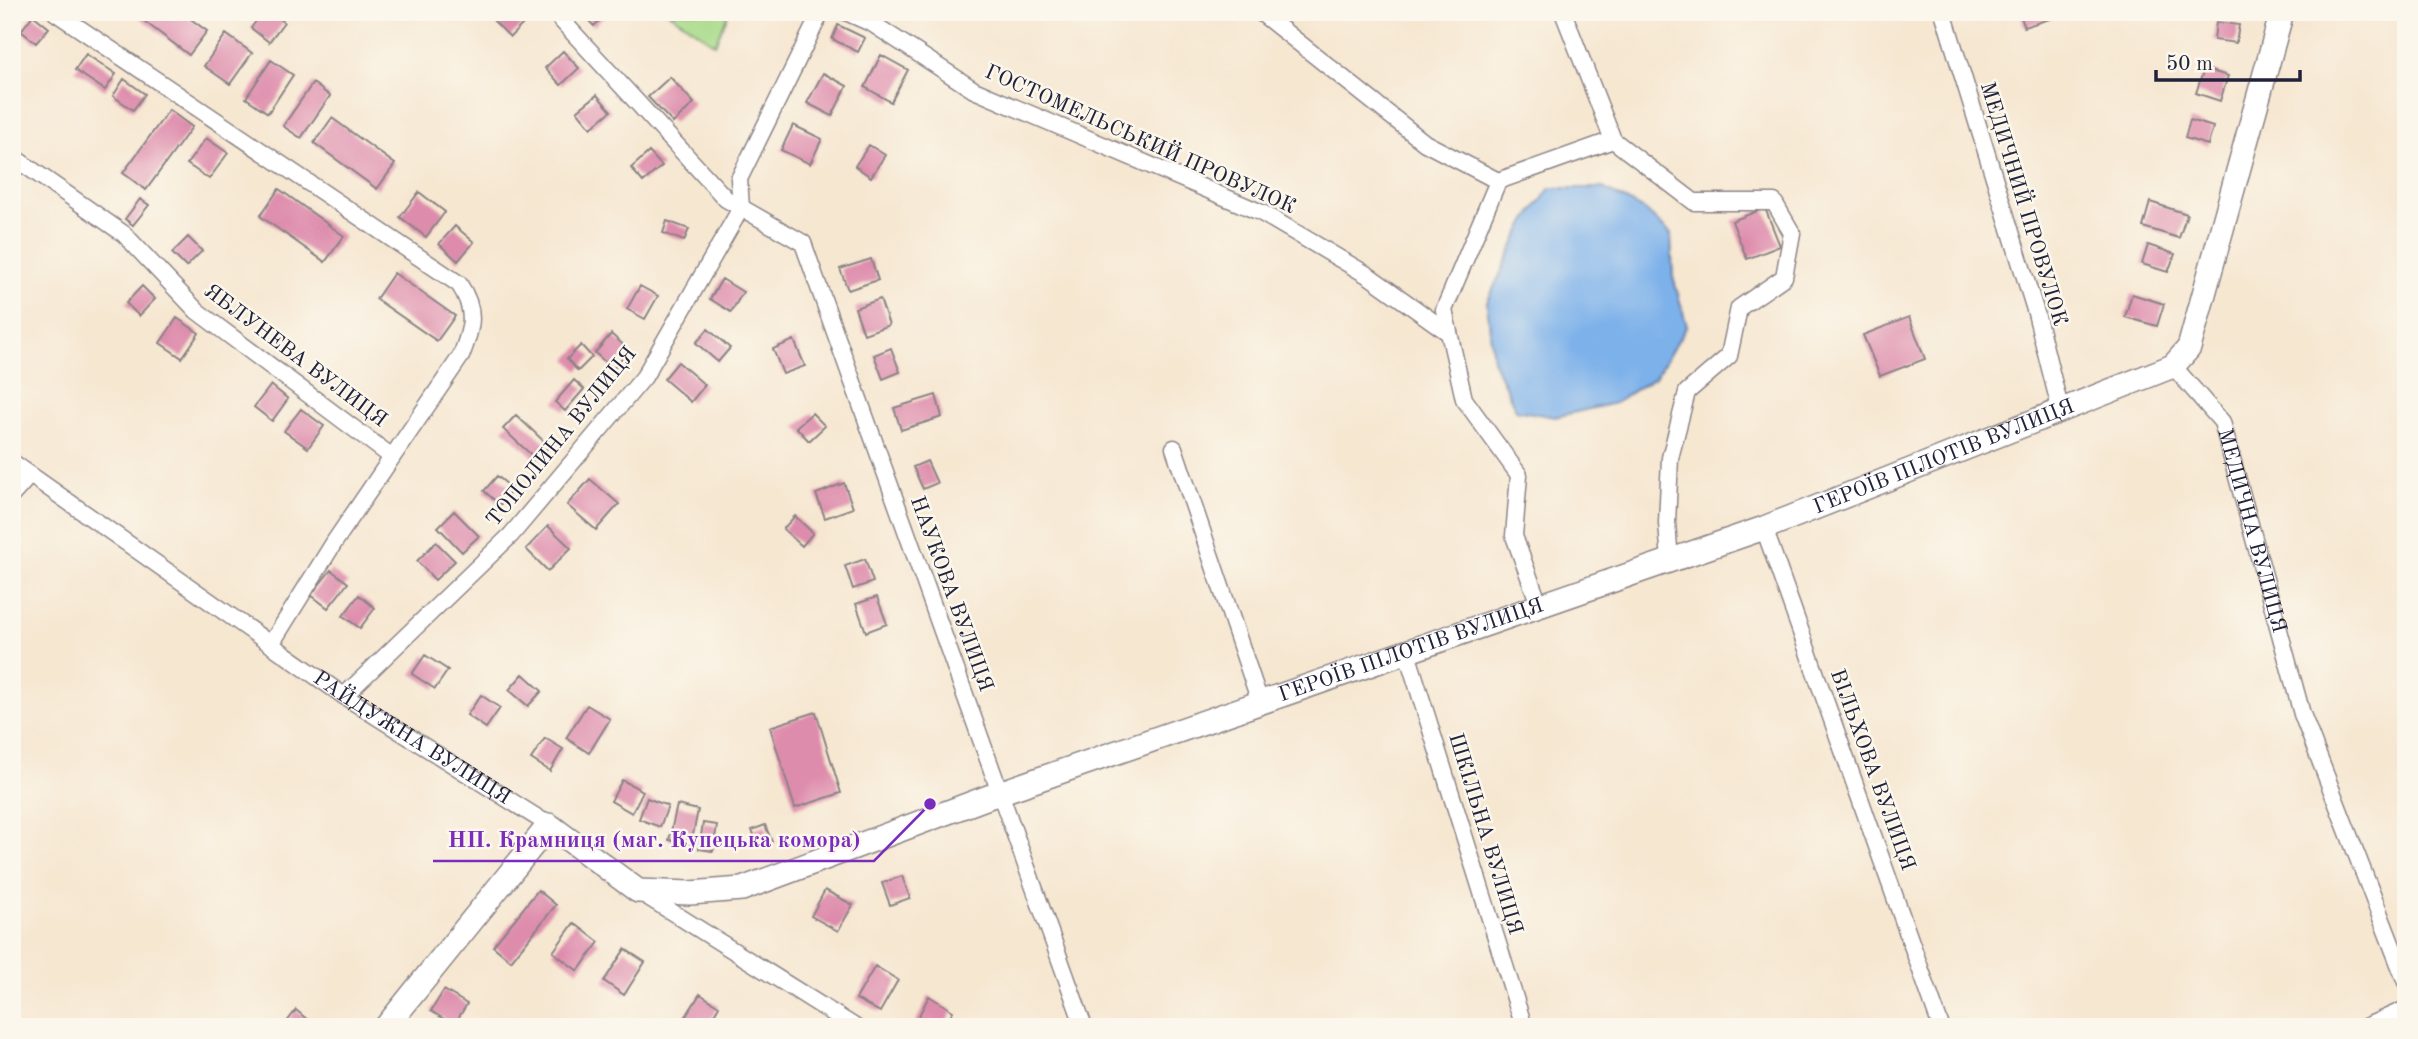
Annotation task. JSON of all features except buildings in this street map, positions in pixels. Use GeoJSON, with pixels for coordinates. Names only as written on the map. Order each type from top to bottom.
{"type":"FeatureCollection","features":[{"type":"Feature","properties":{"kind":"street"},"geometry":{"type":"LineString","coordinates":[[55,12],[459,284],[470,301],[473,325],[466,346],[271,644]]}},
{"type":"Feature","properties":{"kind":"street","name":"НАУКОВА ВУЛИЦЯ"},"geometry":{"type":"LineString","coordinates":[[554,12],[726,199],[803,243],[1084,1027]]}},
{"type":"Feature","properties":{"kind":"street","name":"ТОПОЛИНА ВУЛИЦЯ"},"geometry":{"type":"LineString","coordinates":[[344,696],[510,535],[644,377],[741,208],[739,178],[821,12]]}},
{"type":"Feature","properties":{"kind":"street","name":"ГОСТОМЕЛЬСЬКИЙ ПРОВУЛОК"},"geometry":{"type":"LineString","coordinates":[[846,12],[873,24],[974,90],[1262,213],[1369,276],[1449,333]]}},
{"type":"Feature","properties":{"kind":"street"},"geometry":{"type":"LineString","coordinates":[[1260,12],[1425,143],[1498,181],[1613,140]]}},
{"type":"Feature","properties":{"kind":"street"},"geometry":{"type":"LineString","coordinates":[[1563,12],[1613,140],[1694,202],[1774,202],[1792,233],[1784,277],[1739,308],[1729,356],[1687,392],[1670,458],[1667,523],[1670,561]]}},
{"type":"Feature","properties":{"kind":"street","name":"МЕДИЧНИЙ ПРОВУЛОК"},"geometry":{"type":"LineString","coordinates":[[1943,12],[2036,313],[2060,408]]}},
{"type":"Feature","properties":{"kind":"street"},"geometry":{"type":"LineString","coordinates":[[2173,366],[2189,348],[2282,12]]}},
{"type":"Feature","properties":{"kind":"street","name":"ЯБЛУНЕВА ВУЛИЦЯ"},"geometry":{"type":"LineString","coordinates":[[12,156],[124,234],[197,311],[392,457]]}},
{"type":"Feature","properties":{"kind":"street"},"geometry":{"type":"LineString","coordinates":[[1498,181],[1444,310],[1464,399],[1519,475],[1514,536],[1540,607]]}},
{"type":"Feature","properties":{"kind":"street","name":"ГЕРОЇВ ПІЛОТІВ ВУЛИЦЯ"},"geometry":{"type":"LineString","coordinates":[[639,891],[690,893],[742,889],[999,793],[1261,705],[1764,528],[2060,408],[2173,366]]}},
{"type":"Feature","properties":{"kind":"street","name":"МЕДИЧНА ВУЛИЦЯ"},"geometry":{"type":"LineString","coordinates":[[2173,366],[2222,422],[2302,714],[2406,982]]}},
{"type":"Feature","properties":{"kind":"street"},"geometry":{"type":"LineString","coordinates":[[1174,448],[1261,705]]}},
{"type":"Feature","properties":{"kind":"street","name":"РАЙДУЖНА ВУЛИЦЯ"},"geometry":{"type":"LineString","coordinates":[[12,462],[344,696],[549,825],[639,891],[855,1027]]}},
{"type":"Feature","properties":{"kind":"street"},"geometry":{"type":"LineString","coordinates":[[13,493],[30,475]]}},
{"type":"Feature","properties":{"kind":"street","name":"ВІЛЬХОВА ВУЛИЦЯ"},"geometry":{"type":"LineString","coordinates":[[1764,528],[1941,1027]]}},
{"type":"Feature","properties":{"kind":"street","name":"ШКІЛЬНА ВУЛИЦЯ"},"geometry":{"type":"LineString","coordinates":[[1407,653],[1524,1027]]}},
{"type":"Feature","properties":{"kind":"street"},"geometry":{"type":"LineString","coordinates":[[386,1027],[549,825]]}},
{"type":"Feature","properties":{"kind":"street"},"geometry":{"type":"LineString","coordinates":[[2365,1027],[2406,1009]]}},
{"type":"Feature","properties":{"kind":"green space"},"geometry":{"type":"Polygon","coordinates":[[[668,12],[729,12],[715,44],[668,12]]]}},
{"type":"Feature","properties":{"kind":"water"},"geometry":{"type":"Polygon","coordinates":[[[1550,188],[1603,188],[1645,210],[1671,234],[1673,277],[1687,326],[1655,377],[1615,403],[1555,417],[1516,410],[1493,360],[1487,302],[1523,226],[1550,188]]]}},
{"type":"Feature","properties":{"kind":"place","name":"НП. Крамниця (маг. Купецька комора)"},"geometry":{"type":"Point","coordinates":[930,804]}}]}
